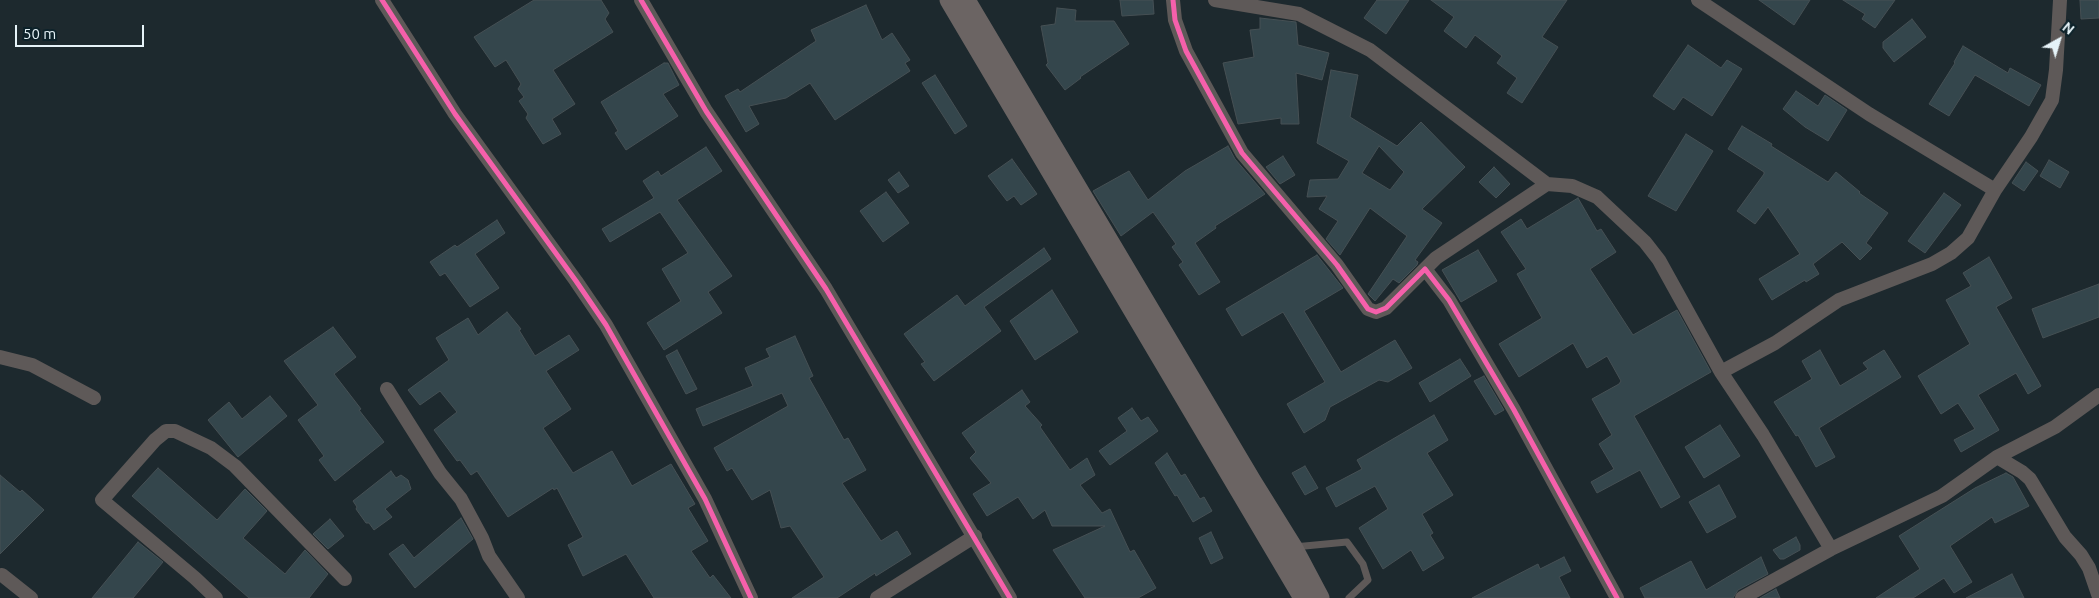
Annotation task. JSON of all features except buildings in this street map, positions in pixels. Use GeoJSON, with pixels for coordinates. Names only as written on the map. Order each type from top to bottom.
{"type":"FeatureCollection","features":[{"type":"Feature","properties":{"kind":"main road"},"geometry":{"type":"LineString","coordinates":[[949,0],[1044,145],[1294,547],[1320,598]]}},
{"type":"Feature","properties":{"kind":"main road"},"geometry":{"type":"LineString","coordinates":[[966,0],[1044,145],[1303,598]]}},
{"type":"Feature","properties":{"kind":"street"},"geometry":{"type":"LineString","coordinates":[[382,0],[455,114],[606,325],[705,499],[752,598]]}},
{"type":"Feature","properties":{"kind":"street"},"geometry":{"type":"LineString","coordinates":[[641,0],[706,111],[826,289],[1010,598]]}},
{"type":"Feature","properties":{"kind":"street"},"geometry":{"type":"LineString","coordinates":[[1172,0],[1175,20],[1186,51],[1242,153],[1337,265],[1368,309],[1376,312],[1386,308],[1436,258],[1548,184]]}},
{"type":"Feature","properties":{"kind":"street"},"geometry":{"type":"LineString","coordinates":[[1215,0],[1299,14],[1370,50],[1548,184],[1572,186],[1597,197],[1645,242],[1659,260],[1722,372],[1764,435],[1831,548]]}},
{"type":"Feature","properties":{"kind":"street"},"geometry":{"type":"LineString","coordinates":[[1698,0],[1869,114],[1995,190]]}},
{"type":"Feature","properties":{"kind":"street"},"geometry":{"type":"LineString","coordinates":[[1722,372],[1775,343],[1839,300],[1932,264],[1951,253],[1968,238],[1995,190],[2031,137],[2052,100],[2056,70],[2060,0]]}},
{"type":"Feature","properties":{"kind":"street"},"geometry":{"type":"LineString","coordinates":[[1425,269],[1458,312],[1617,598]]}},
{"type":"Feature","properties":{"kind":"street"},"geometry":{"type":"LineString","coordinates":[[0,357],[32,365],[94,398]]}},
{"type":"Feature","properties":{"kind":"street"},"geometry":{"type":"LineString","coordinates":[[386,389],[440,473],[461,500],[482,538],[489,556],[518,598]]}},
{"type":"Feature","properties":{"kind":"street"},"geometry":{"type":"LineString","coordinates":[[1742,598],[1831,548],[1942,496],[1997,457],[2055,427],[2099,395]]}},
{"type":"Feature","properties":{"kind":"street"},"geometry":{"type":"LineString","coordinates":[[216,598],[102,500],[155,440],[166,431],[175,431],[211,448],[235,466],[345,578]]}},
{"type":"Feature","properties":{"kind":"street"},"geometry":{"type":"LineString","coordinates":[[1997,457],[2030,479],[2065,537],[2081,555],[2089,568],[2099,597]]}},
{"type":"Feature","properties":{"kind":"street"},"geometry":{"type":"LineString","coordinates":[[877,598],[974,536]]}},
{"type":"Feature","properties":{"kind":"street"},"geometry":{"type":"LineString","coordinates":[[2,575],[31,598]]}},
{"type":"Feature","properties":{"kind":"lane"},"geometry":{"type":"LineString","coordinates":[[1294,547],[1347,542],[1363,564],[1368,580],[1349,598]]}},
{"type":"Feature","properties":{"kind":"cycle path"},"geometry":{"type":"LineString","coordinates":[[382,0],[455,114],[606,325],[705,499],[751,598]]}},
{"type":"Feature","properties":{"kind":"cycle path"},"geometry":{"type":"LineString","coordinates":[[641,0],[706,111],[826,289],[1010,598]]}},
{"type":"Feature","properties":{"kind":"cycle path"},"geometry":{"type":"LineString","coordinates":[[1173,0],[1175,20],[1186,51],[1242,153],[1337,265],[1368,309],[1376,312],[1386,308],[1425,269],[1449,300],[1514,410],[1617,598]]}}]}
